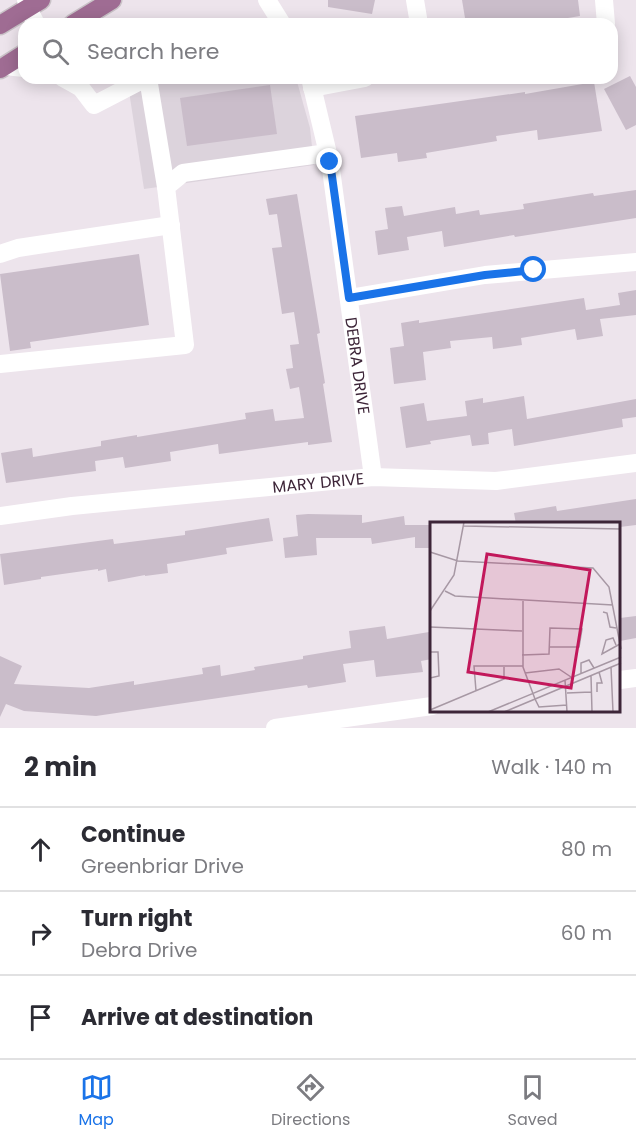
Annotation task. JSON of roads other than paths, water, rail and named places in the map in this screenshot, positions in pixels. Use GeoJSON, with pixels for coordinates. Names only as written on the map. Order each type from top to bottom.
{"type":"FeatureCollection","features":[{"type":"Feature","properties":{"kind":"main road"},"geometry":{"type":"LineString","coordinates":[[85,18],[112,0]]}},
{"type":"Feature","properties":{"kind":"main road"},"geometry":{"type":"LineString","coordinates":[[0,25],[33,8]]}},
{"type":"Feature","properties":{"kind":"main road"},"geometry":{"type":"LineString","coordinates":[[3,68],[18,58]]}},
{"type":"Feature","properties":{"kind":"street"},"geometry":{"type":"LineString","coordinates":[[267,0],[278,18]]}},
{"type":"Feature","properties":{"kind":"street"},"geometry":{"type":"LineString","coordinates":[[415,0],[418,18]]}},
{"type":"Feature","properties":{"kind":"street"},"geometry":{"type":"LineString","coordinates":[[604,0],[606,18]]}},
{"type":"Feature","properties":{"kind":"street"},"geometry":{"type":"LineString","coordinates":[[82,84],[94,105],[135,84]]}},
{"type":"Feature","properties":{"kind":"street"},"geometry":{"type":"LineString","coordinates":[[0,364],[185,345],[166,187],[148,84]]}},
{"type":"Feature","properties":{"kind":"street","name":"DEBRA DRIVE"},"geometry":{"type":"LineString","coordinates":[[311,84],[328,153],[373,477]]}},
{"type":"Feature","properties":{"kind":"street"},"geometry":{"type":"LineString","coordinates":[[166,187],[183,173],[328,153]]}},
{"type":"Feature","properties":{"kind":"street"},"geometry":{"type":"LineString","coordinates":[[0,254],[18,248],[171,225]]}},
{"type":"Feature","properties":{"kind":"street"},"geometry":{"type":"LineString","coordinates":[[349,298],[485,275],[636,262]]}},
{"type":"Feature","properties":{"kind":"street","name":"MARY DRIVE"},"geometry":{"type":"LineString","coordinates":[[0,516],[72,506],[373,477],[496,481],[636,463]]}},
{"type":"Feature","properties":{"kind":"street"},"geometry":{"type":"LineString","coordinates":[[621,680],[636,678]]}},
{"type":"Feature","properties":{"kind":"street"},"geometry":{"type":"LineString","coordinates":[[275,728],[430,706]]}}]}
